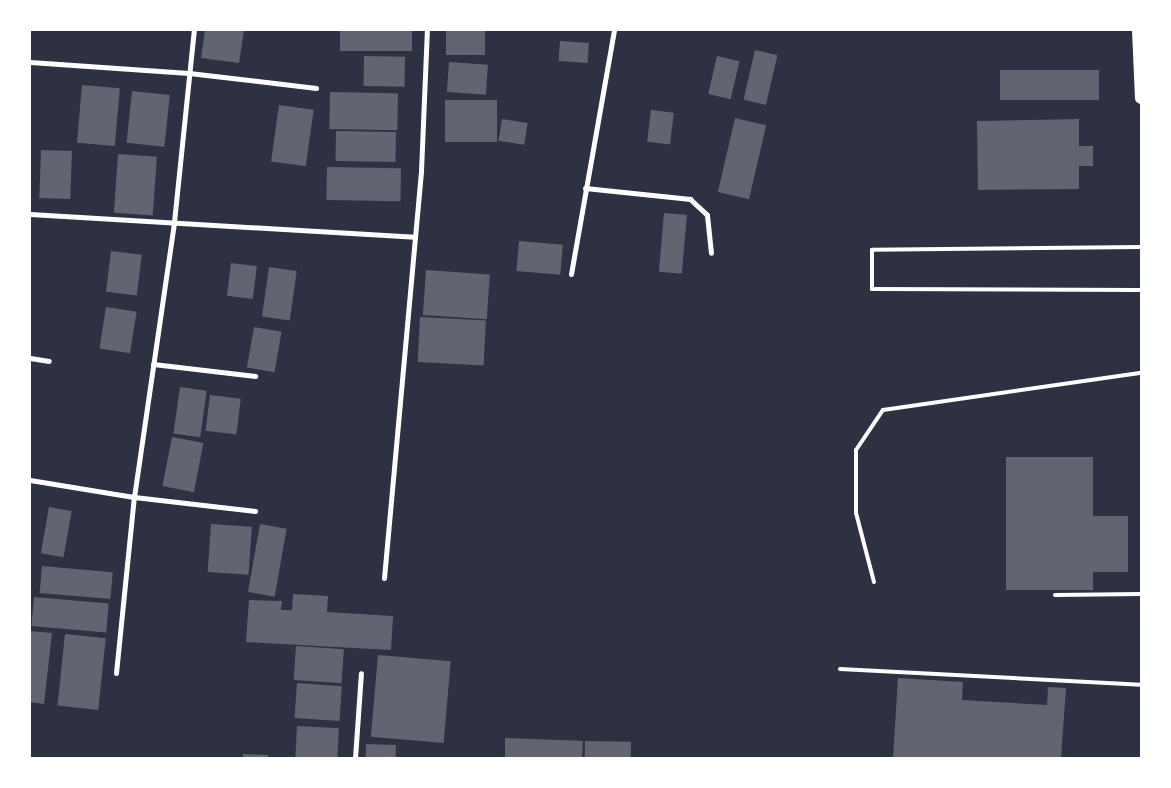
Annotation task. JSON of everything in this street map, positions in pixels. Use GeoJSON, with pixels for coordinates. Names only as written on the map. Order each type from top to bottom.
{"type":"FeatureCollection","features":[{"type":"Feature","properties":{"kind":"main road"},"geometry":{"type":"LineString","coordinates":[[1138,30],[1141,98]]}},
{"type":"Feature","properties":{"kind":"street"},"geometry":{"type":"LineString","coordinates":[[116,673],[134,497],[174,222],[194,30]]}},
{"type":"Feature","properties":{"kind":"street"},"geometry":{"type":"LineString","coordinates":[[384,578],[414,237],[427,30]]}},
{"type":"Feature","properties":{"kind":"street"},"geometry":{"type":"LineString","coordinates":[[571,274],[614,30]]}},
{"type":"Feature","properties":{"kind":"street"},"geometry":{"type":"LineString","coordinates":[[30,62],[190,72],[316,88]]}},
{"type":"Feature","properties":{"kind":"street"},"geometry":{"type":"LineString","coordinates":[[585,188],[690,200],[707,214],[711,253]]}},
{"type":"Feature","properties":{"kind":"street"},"geometry":{"type":"LineString","coordinates":[[30,214],[414,237]]}},
{"type":"Feature","properties":{"kind":"street"},"geometry":{"type":"LineString","coordinates":[[30,358],[49,361]]}},
{"type":"Feature","properties":{"kind":"street"},"geometry":{"type":"LineString","coordinates":[[153,364],[255,376]]}},
{"type":"Feature","properties":{"kind":"street"},"geometry":{"type":"LineString","coordinates":[[30,480],[134,497],[255,511]]}},
{"type":"Feature","properties":{"kind":"street"},"geometry":{"type":"LineString","coordinates":[[354,758],[361,673]]}},
{"type":"Feature","properties":{"kind":"lane"},"geometry":{"type":"LineString","coordinates":[[1141,247],[872,250],[872,290],[1141,290]]}},
{"type":"Feature","properties":{"kind":"lane"},"geometry":{"type":"LineString","coordinates":[[874,582],[856,512],[856,450],[883,410],[1141,373]]}},
{"type":"Feature","properties":{"kind":"lane"},"geometry":{"type":"LineString","coordinates":[[1055,595],[1141,594]]}},
{"type":"Feature","properties":{"kind":"lane"},"geometry":{"type":"LineString","coordinates":[[840,669],[1141,685]]}},
{"type":"Feature","properties":{"kind":"building"},"geometry":{"type":"Polygon","coordinates":[[[205,30],[244,30],[239,63],[201,58],[205,30]]]}},
{"type":"Feature","properties":{"kind":"building"},"geometry":{"type":"Polygon","coordinates":[[[340,30],[412,30],[412,51],[340,51],[340,30]]]}},
{"type":"Feature","properties":{"kind":"building"},"geometry":{"type":"Polygon","coordinates":[[[446,30],[485,30],[485,55],[446,55],[446,30]]]}},
{"type":"Feature","properties":{"kind":"building"},"geometry":{"type":"Polygon","coordinates":[[[560,41],[589,43],[588,63],[559,61],[560,41]]]}},
{"type":"Feature","properties":{"kind":"building"},"geometry":{"type":"Polygon","coordinates":[[[755,50],[777,55],[766,105],[744,100],[755,50]]]}},
{"type":"Feature","properties":{"kind":"building"},"geometry":{"type":"Polygon","coordinates":[[[364,56],[405,57],[404,87],[363,86],[364,56]]]}},
{"type":"Feature","properties":{"kind":"building"},"geometry":{"type":"Polygon","coordinates":[[[717,56],[739,61],[731,99],[708,94],[717,56]]]}},
{"type":"Feature","properties":{"kind":"building"},"geometry":{"type":"Polygon","coordinates":[[[449,62],[488,65],[486,95],[447,92],[449,62]]]}},
{"type":"Feature","properties":{"kind":"building"},"geometry":{"type":"Polygon","coordinates":[[[1000,70],[1099,70],[1099,100],[1000,100],[1000,70]]]}},
{"type":"Feature","properties":{"kind":"building"},"geometry":{"type":"Polygon","coordinates":[[[82,85],[120,88],[115,146],[77,143],[82,85]]]}},
{"type":"Feature","properties":{"kind":"building"},"geometry":{"type":"Polygon","coordinates":[[[132,91],[170,95],[164,147],[127,143],[132,91]]]}},
{"type":"Feature","properties":{"kind":"building"},"geometry":{"type":"Polygon","coordinates":[[[330,92],[398,93],[397,130],[329,129],[330,92]]]}},
{"type":"Feature","properties":{"kind":"building"},"geometry":{"type":"Polygon","coordinates":[[[445,100],[497,100],[497,142],[445,142],[445,100]]]}},
{"type":"Feature","properties":{"kind":"building"},"geometry":{"type":"Polygon","coordinates":[[[279,105],[314,110],[306,166],[271,161],[279,105]]]}},
{"type":"Feature","properties":{"kind":"building"},"geometry":{"type":"Polygon","coordinates":[[[651,110],[674,113],[670,145],[647,142],[651,110]]]}},
{"type":"Feature","properties":{"kind":"building"},"geometry":{"type":"Polygon","coordinates":[[[735,118],[766,125],[749,199],[718,192],[735,118]]]}},
{"type":"Feature","properties":{"kind":"building"},"geometry":{"type":"Polygon","coordinates":[[[502,119],[528,123],[524,145],[499,141],[502,119]]]}},
{"type":"Feature","properties":{"kind":"building"},"geometry":{"type":"Polygon","coordinates":[[[1079,119],[1079,146],[1093,146],[1093,166],[1079,166],[1079,189],[978,190],[977,121],[1079,119]]]}},
{"type":"Feature","properties":{"kind":"building"},"geometry":{"type":"Polygon","coordinates":[[[336,131],[396,132],[395,162],[335,161],[336,131]]]}},
{"type":"Feature","properties":{"kind":"building"},"geometry":{"type":"Polygon","coordinates":[[[41,150],[72,151],[70,199],[39,198],[41,150]]]}},
{"type":"Feature","properties":{"kind":"building"},"geometry":{"type":"Polygon","coordinates":[[[118,154],[157,157],[153,216],[114,213],[118,154]]]}},
{"type":"Feature","properties":{"kind":"building"},"geometry":{"type":"Polygon","coordinates":[[[327,167],[401,168],[400,201],[326,200],[327,167]]]}},
{"type":"Feature","properties":{"kind":"building"},"geometry":{"type":"Polygon","coordinates":[[[664,213],[687,215],[682,274],[659,272],[664,213]]]}},
{"type":"Feature","properties":{"kind":"building"},"geometry":{"type":"Polygon","coordinates":[[[519,241],[563,245],[560,275],[516,271],[519,241]]]}},
{"type":"Feature","properties":{"kind":"building"},"geometry":{"type":"Polygon","coordinates":[[[111,251],[142,255],[137,295],[106,292],[111,251]]]}},
{"type":"Feature","properties":{"kind":"building"},"geometry":{"type":"Polygon","coordinates":[[[231,263],[257,266],[253,299],[227,296],[231,263]]]}},
{"type":"Feature","properties":{"kind":"building"},"geometry":{"type":"Polygon","coordinates":[[[269,267],[297,271],[290,320],[262,317],[269,267]]]}},
{"type":"Feature","properties":{"kind":"building"},"geometry":{"type":"Polygon","coordinates":[[[426,270],[490,274],[487,319],[423,315],[426,270]]]}},
{"type":"Feature","properties":{"kind":"building"},"geometry":{"type":"Polygon","coordinates":[[[106,307],[137,312],[130,353],[99,348],[106,307]]]}},
{"type":"Feature","properties":{"kind":"building"},"geometry":{"type":"Polygon","coordinates":[[[420,317],[486,320],[484,365],[418,362],[420,317]]]}},
{"type":"Feature","properties":{"kind":"building"},"geometry":{"type":"Polygon","coordinates":[[[254,327],[282,332],[274,372],[247,367],[254,327]]]}},
{"type":"Feature","properties":{"kind":"building"},"geometry":{"type":"Polygon","coordinates":[[[180,387],[207,391],[200,437],[173,434],[180,387]]]}},
{"type":"Feature","properties":{"kind":"building"},"geometry":{"type":"Polygon","coordinates":[[[210,395],[241,399],[236,435],[206,431],[210,395]]]}},
{"type":"Feature","properties":{"kind":"building"},"geometry":{"type":"Polygon","coordinates":[[[172,437],[203,443],[194,492],[162,486],[172,437]]]}},
{"type":"Feature","properties":{"kind":"building"},"geometry":{"type":"Polygon","coordinates":[[[1006,457],[1093,457],[1093,516],[1128,516],[1128,572],[1093,572],[1093,590],[1006,590],[1006,457]]]}},
{"type":"Feature","properties":{"kind":"building"},"geometry":{"type":"Polygon","coordinates":[[[49,507],[72,511],[63,557],[41,553],[49,507]]]}},
{"type":"Feature","properties":{"kind":"building"},"geometry":{"type":"Polygon","coordinates":[[[211,524],[252,527],[249,575],[208,572],[211,524]]]}},
{"type":"Feature","properties":{"kind":"building"},"geometry":{"type":"Polygon","coordinates":[[[260,524],[287,529],[275,597],[248,592],[260,524]]]}},
{"type":"Feature","properties":{"kind":"building"},"geometry":{"type":"Polygon","coordinates":[[[42,566],[113,572],[110,599],[40,593],[42,566]]]}},
{"type":"Feature","properties":{"kind":"building"},"geometry":{"type":"Polygon","coordinates":[[[293,594],[328,596],[327,612],[393,616],[391,650],[246,642],[249,600],[282,601],[281,610],[292,610],[293,594]]]}},
{"type":"Feature","properties":{"kind":"building"},"geometry":{"type":"Polygon","coordinates":[[[34,597],[109,604],[106,632],[31,626],[34,597]]]}},
{"type":"Feature","properties":{"kind":"building"},"geometry":{"type":"Polygon","coordinates":[[[30,631],[52,633],[44,704],[30,702],[30,631]]]}},
{"type":"Feature","properties":{"kind":"building"},"geometry":{"type":"Polygon","coordinates":[[[65,634],[106,638],[98,710],[57,706],[65,634]]]}},
{"type":"Feature","properties":{"kind":"building"},"geometry":{"type":"Polygon","coordinates":[[[296,646],[344,649],[342,683],[294,680],[296,646]]]}},
{"type":"Feature","properties":{"kind":"building"},"geometry":{"type":"Polygon","coordinates":[[[378,655],[451,661],[444,743],[371,737],[378,655]]]}},
{"type":"Feature","properties":{"kind":"building"},"geometry":{"type":"Polygon","coordinates":[[[898,678],[963,682],[962,700],[1047,705],[1048,687],[1066,688],[1061,758],[893,758],[898,678]]]}},
{"type":"Feature","properties":{"kind":"building"},"geometry":{"type":"Polygon","coordinates":[[[297,683],[342,686],[339,721],[295,718],[297,683]]]}},
{"type":"Feature","properties":{"kind":"building"},"geometry":{"type":"Polygon","coordinates":[[[297,726],[339,728],[337,758],[295,758],[297,726]]]}},
{"type":"Feature","properties":{"kind":"building"},"geometry":{"type":"Polygon","coordinates":[[[505,738],[583,741],[582,758],[505,758],[505,738]]]}},
{"type":"Feature","properties":{"kind":"building"},"geometry":{"type":"Polygon","coordinates":[[[585,741],[631,742],[631,758],[585,758],[585,741]]]}},
{"type":"Feature","properties":{"kind":"building"},"geometry":{"type":"Polygon","coordinates":[[[366,744],[396,745],[396,758],[366,758],[366,744]]]}},
{"type":"Feature","properties":{"kind":"building"},"geometry":{"type":"Polygon","coordinates":[[[243,754],[268,755],[268,758],[243,758],[243,754]]]}}]}
